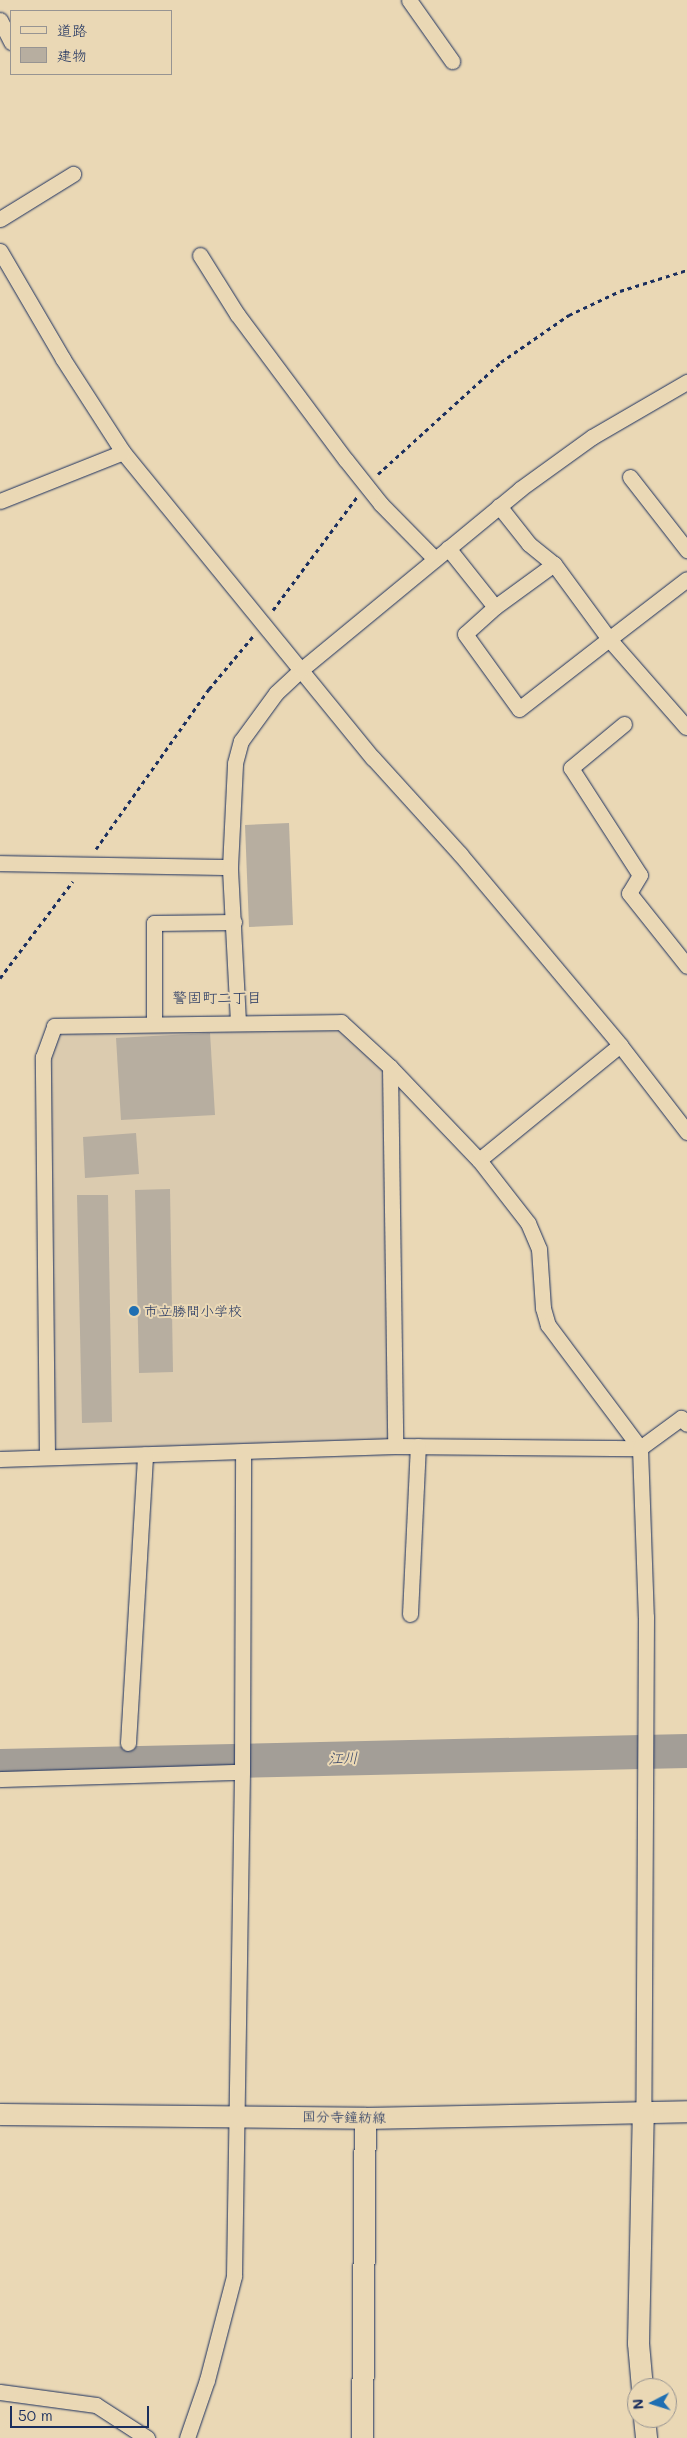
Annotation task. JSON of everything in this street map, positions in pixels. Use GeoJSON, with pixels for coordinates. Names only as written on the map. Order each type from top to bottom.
{"type":"FeatureCollection","features":[{"type":"Feature","properties":{"kind":"street"},"geometry":{"type":"LineString","coordinates":[[409,0],[452,61]]}},
{"type":"Feature","properties":{"kind":"street"},"geometry":{"type":"LineString","coordinates":[[0,20],[10,40]]}},
{"type":"Feature","properties":{"kind":"street"},"geometry":{"type":"LineString","coordinates":[[0,220],[73,174]]}},
{"type":"Feature","properties":{"kind":"street"},"geometry":{"type":"LineString","coordinates":[[0,251],[58,351],[123,452],[302,668],[373,758],[460,854],[620,1046],[687,1132]]}},
{"type":"Feature","properties":{"kind":"street"},"geometry":{"type":"LineString","coordinates":[[200,255],[237,314],[366,486],[435,559]]}},
{"type":"Feature","properties":{"kind":"street"},"geometry":{"type":"LineString","coordinates":[[238,1022],[230,867],[235,762],[241,741],[276,693],[302,668],[499,506],[592,437],[687,382]]}},
{"type":"Feature","properties":{"kind":"street"},"geometry":{"type":"LineString","coordinates":[[0,501],[123,452]]}},
{"type":"Feature","properties":{"kind":"street"},"geometry":{"type":"LineString","coordinates":[[630,477],[687,550]]}},
{"type":"Feature","properties":{"kind":"street"},"geometry":{"type":"LineString","coordinates":[[499,506],[529,544],[554,564],[609,639],[686,727]]}},
{"type":"Feature","properties":{"kind":"street"},"geometry":{"type":"LineString","coordinates":[[448,548],[495,607]]}},
{"type":"Feature","properties":{"kind":"street"},"geometry":{"type":"LineString","coordinates":[[554,564],[495,607],[465,634],[519,709],[687,579]]}},
{"type":"Feature","properties":{"kind":"street"},"geometry":{"type":"LineString","coordinates":[[624,724],[571,768],[640,875],[629,893],[687,966]]}},
{"type":"Feature","properties":{"kind":"street"},"geometry":{"type":"LineString","coordinates":[[0,863],[230,867]]}},
{"type":"Feature","properties":{"kind":"street"},"geometry":{"type":"LineString","coordinates":[[154,1024],[154,923],[234,922]]}},
{"type":"Feature","properties":{"kind":"street"},"geometry":{"type":"LineString","coordinates":[[46,1456],[43,1057],[54,1026],[341,1022],[390,1067],[479,1160],[528,1223],[539,1249],[543,1308],[548,1325],[640,1448],[646,1617],[643,2111],[638,2343],[641,2378]]}},
{"type":"Feature","properties":{"kind":"street"},"geometry":{"type":"LineString","coordinates":[[479,1160],[620,1046]]}},
{"type":"Feature","properties":{"kind":"street"},"geometry":{"type":"LineString","coordinates":[[390,1067],[395,1446]]}},
{"type":"Feature","properties":{"kind":"street"},"geometry":{"type":"LineString","coordinates":[[0,1459],[395,1446],[640,1448],[681,1418],[687,1424]]}},
{"type":"Feature","properties":{"kind":"street"},"geometry":{"type":"LineString","coordinates":[[410,1614],[418,1446]]}},
{"type":"Feature","properties":{"kind":"street"},"geometry":{"type":"LineString","coordinates":[[187,2438],[207,2380],[234,2276],[242,1772],[243,1452]]}},
{"type":"Feature","properties":{"kind":"street"},"geometry":{"type":"LineString","coordinates":[[128,1743],[145,1454]]}},
{"type":"Feature","properties":{"kind":"street"},"geometry":{"type":"LineString","coordinates":[[0,1779],[242,1772]]}},
{"type":"Feature","properties":{"kind":"street","name":"国分寺鐘紡線"},"geometry":{"type":"LineString","coordinates":[[0,2114],[236,2115],[365,2118],[687,2111]]}},
{"type":"Feature","properties":{"kind":"street"},"geometry":{"type":"LineString","coordinates":[[362,2438],[365,2118]]}},
{"type":"Feature","properties":{"kind":"street"},"geometry":{"type":"LineString","coordinates":[[0,2392],[96,2405],[147,2438]]}},
{"type":"Feature","properties":{"kind":"path"},"geometry":{"type":"LineString","coordinates":[[0,978],[85,865],[209,689],[264,623],[366,486],[501,362],[569,315],[620,291],[687,270]]}},
{"type":"Feature","properties":{"kind":"shaded area"},"geometry":{"type":"Polygon","coordinates":[[[341,1022],[390,1067],[395,1446],[47,1456],[43,1057],[54,1026],[341,1022]]]}},
{"type":"Feature","properties":{"kind":"building"},"geometry":{"type":"Polygon","coordinates":[[[289,823],[293,925],[249,927],[245,825],[289,823]]]}},
{"type":"Feature","properties":{"kind":"building"},"geometry":{"type":"Polygon","coordinates":[[[210,1033],[215,1115],[121,1120],[116,1038],[210,1033]]]}},
{"type":"Feature","properties":{"kind":"building"},"geometry":{"type":"Polygon","coordinates":[[[136,1133],[139,1174],[85,1178],[83,1137],[136,1133]]]}},
{"type":"Feature","properties":{"kind":"building"},"geometry":{"type":"Polygon","coordinates":[[[170,1189],[173,1372],[139,1373],[135,1190],[170,1189]]]}},
{"type":"Feature","properties":{"kind":"building"},"geometry":{"type":"Polygon","coordinates":[[[77,1195],[108,1195],[112,1422],[82,1423],[77,1195]]]}},
{"type":"Feature","properties":{"kind":"waterway","name":"江川"},"geometry":{"type":"LineString","coordinates":[[0,1766],[687,1751]]}},
{"type":"Feature","properties":{"kind":"place","name":"市立勝間小学校"},"geometry":{"type":"Point","coordinates":[134,1311]}},
{"type":"Feature","properties":{"kind":"district","name":"警固町二丁目"},"geometry":{"type":"Point","coordinates":[217,998]}}]}
